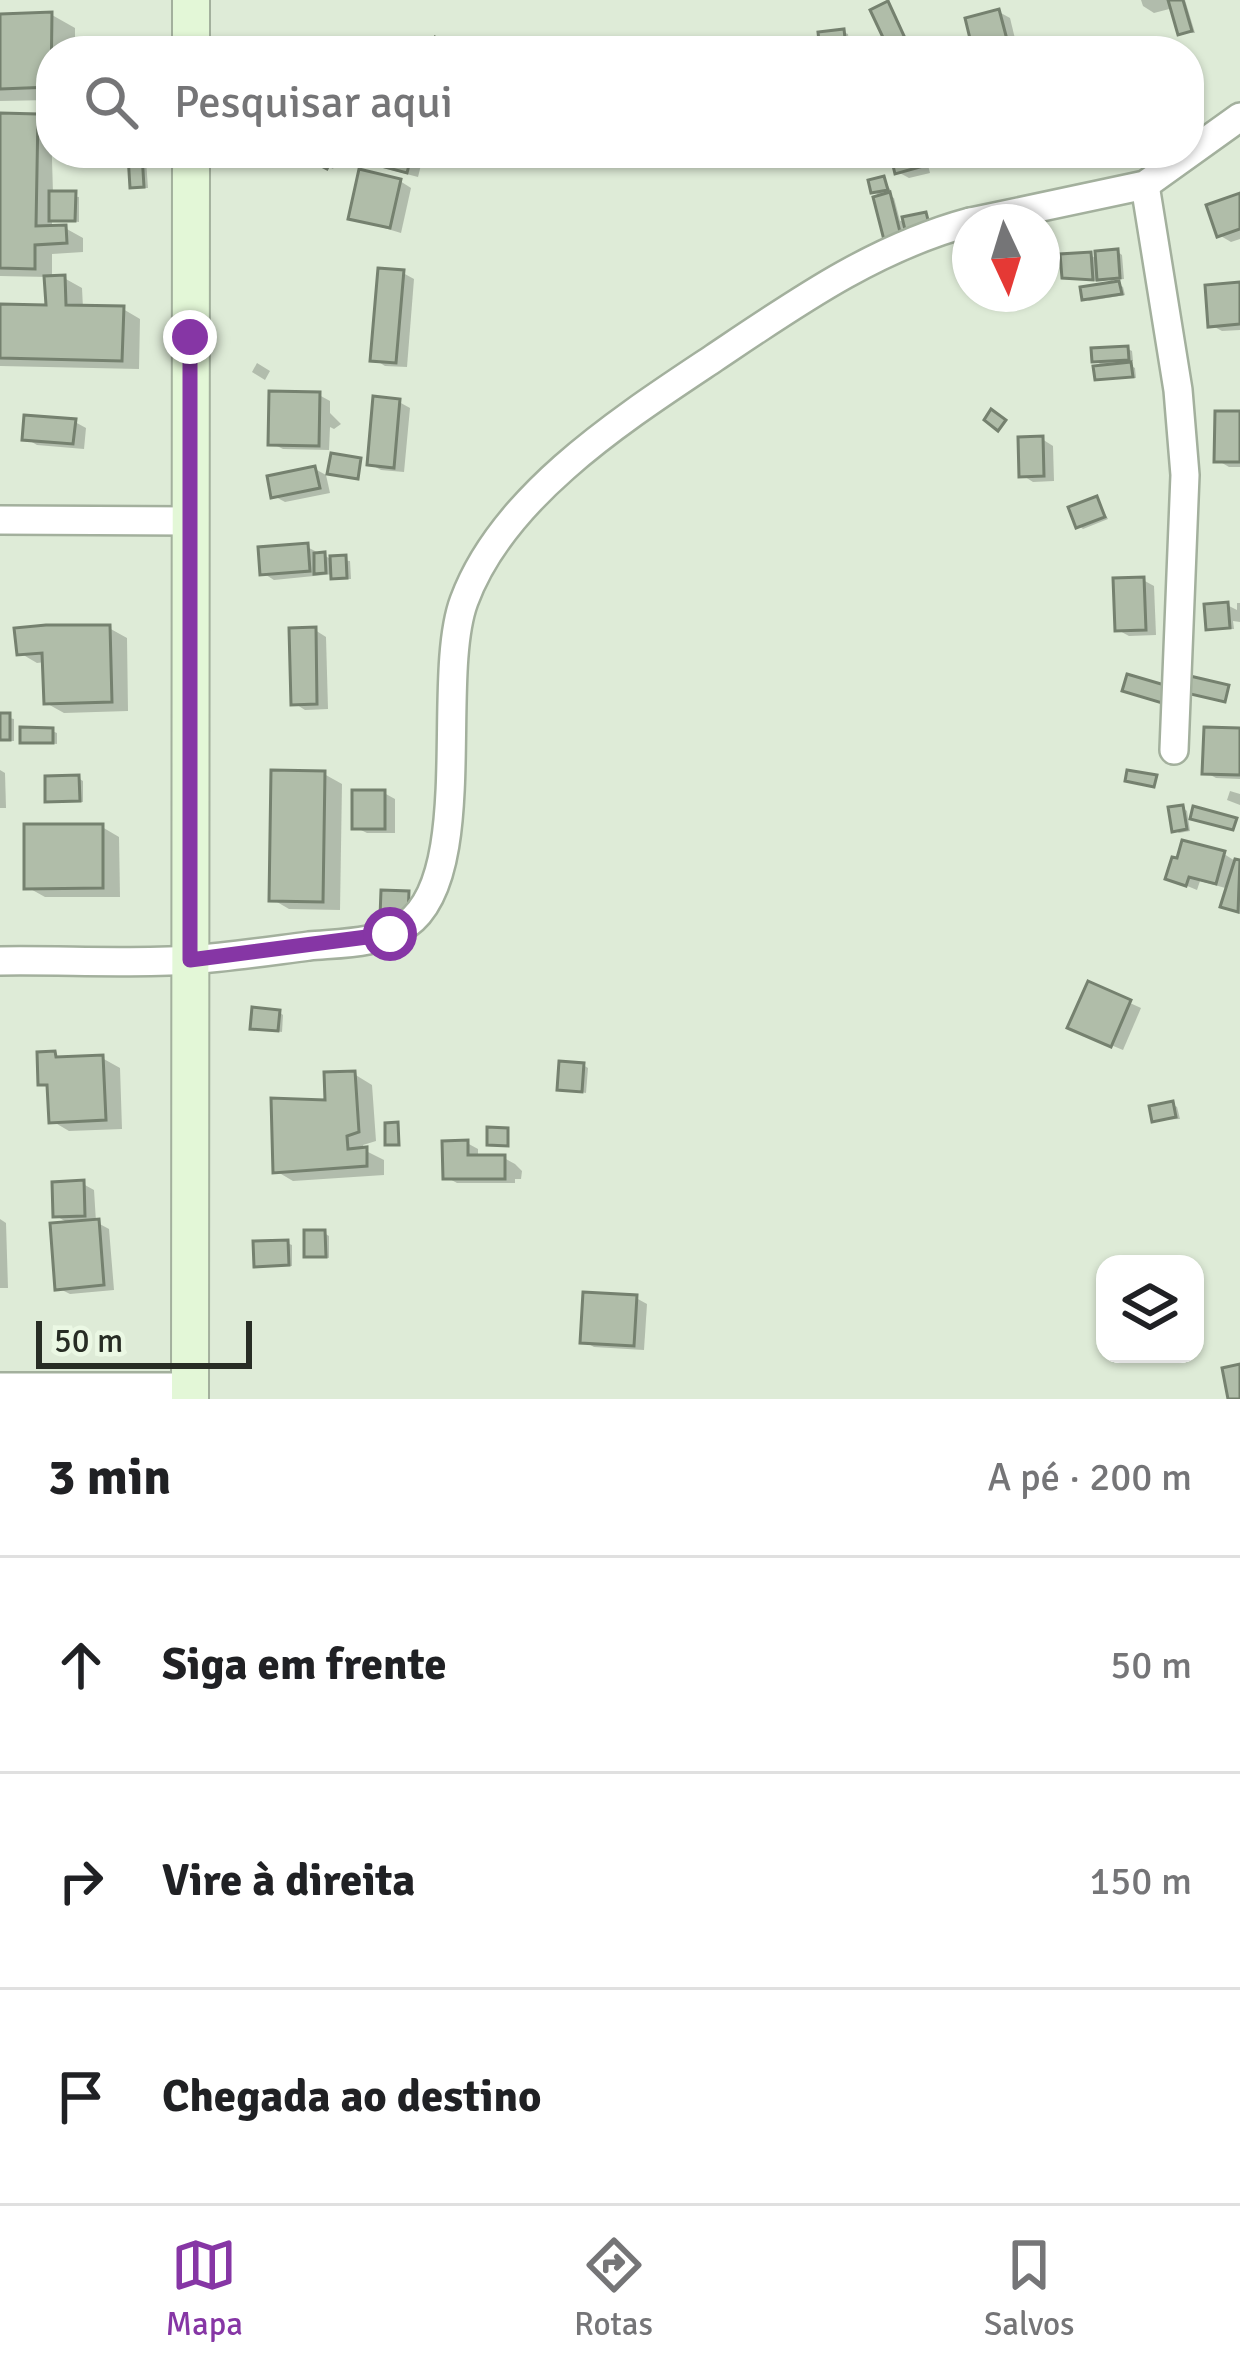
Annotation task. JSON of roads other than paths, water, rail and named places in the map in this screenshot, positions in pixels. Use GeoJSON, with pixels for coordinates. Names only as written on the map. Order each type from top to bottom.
{"type":"FeatureCollection","features":[{"type":"Feature","properties":{"kind":"street"},"geometry":{"type":"LineString","coordinates":[[190,0],[190,36]]}},
{"type":"Feature","properties":{"kind":"street"},"geometry":{"type":"LineString","coordinates":[[1204,143],[1240,117]]}},
{"type":"Feature","properties":{"kind":"street"},"geometry":{"type":"LineString","coordinates":[[0,1387],[190,1393],[190,168]]}},
{"type":"Feature","properties":{"kind":"street"},"geometry":{"type":"LineString","coordinates":[[1056,204],[1145,185],[1169,168]]}},
{"type":"Feature","properties":{"kind":"street"},"geometry":{"type":"LineString","coordinates":[[1145,185],[1178,390],[1185,475],[1174,750]]}},
{"type":"Feature","properties":{"kind":"street"},"geometry":{"type":"LineString","coordinates":[[0,961],[190,960],[358,940],[390,934],[409,923],[425,904],[448,830],[454,640],[464,600],[486,559],[531,498],[576,456],[832,280],[891,249],[952,228]]}},
{"type":"Feature","properties":{"kind":"street"},"geometry":{"type":"LineString","coordinates":[[0,520],[190,521]]}}]}
